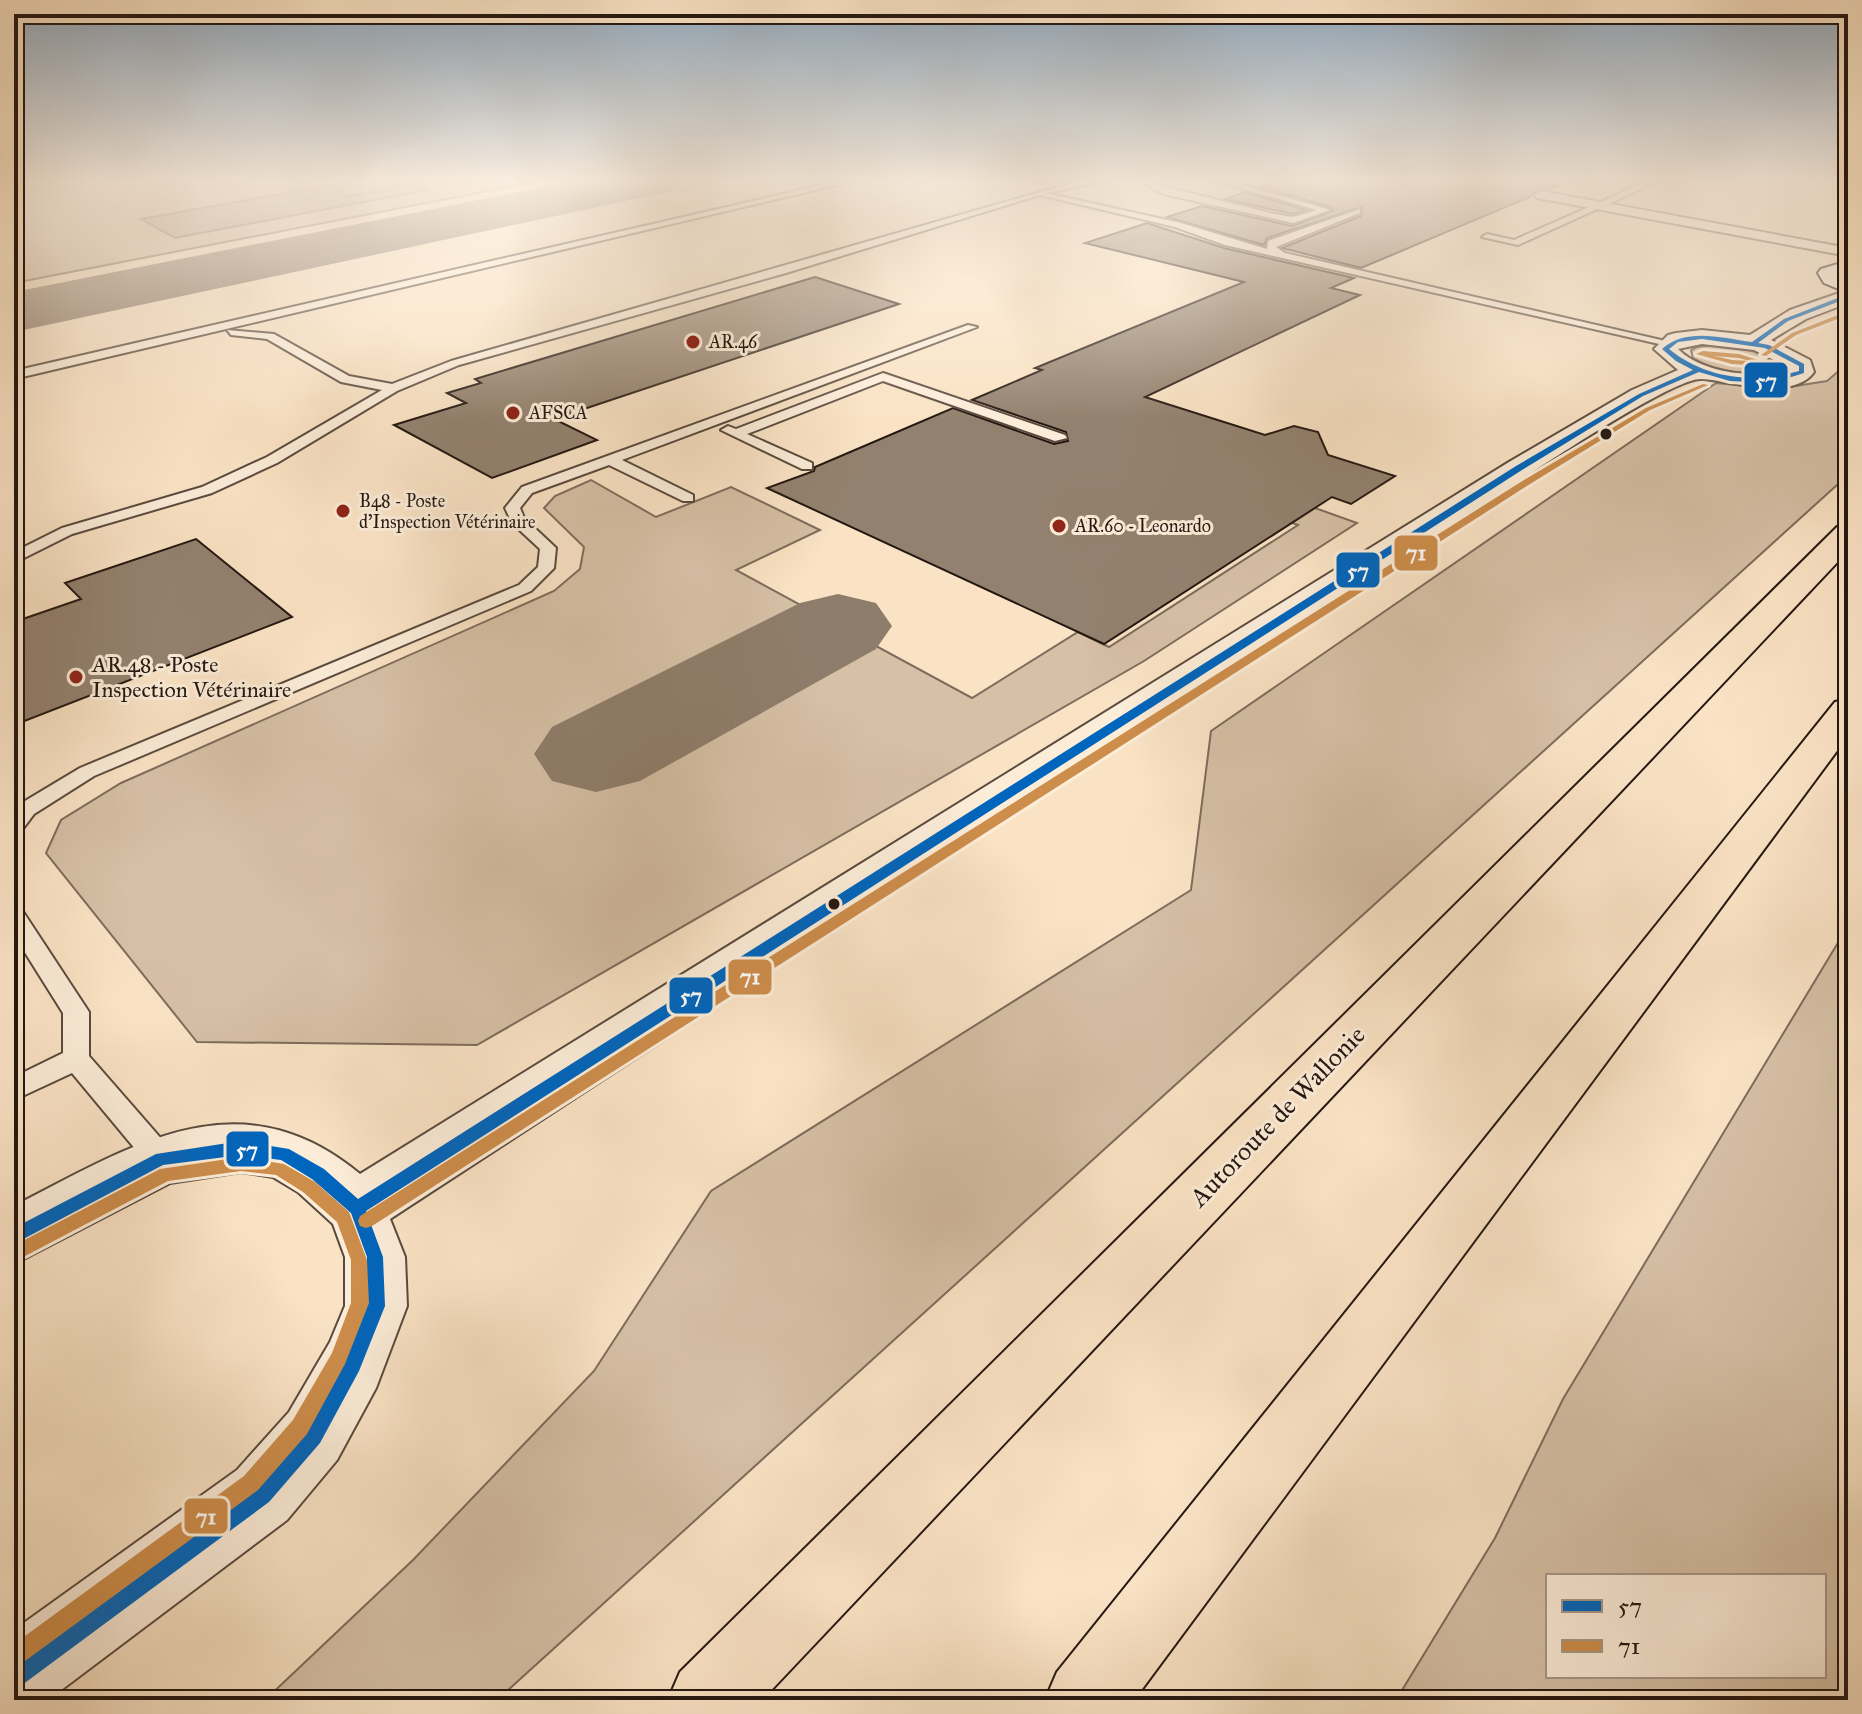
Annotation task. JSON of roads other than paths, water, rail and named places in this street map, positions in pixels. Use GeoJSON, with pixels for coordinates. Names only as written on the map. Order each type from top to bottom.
{"type":"FeatureCollection","features":[{"type":"Feature","properties":{"kind":"highway","name":"Autoroute de Wallonie"},"geometry":{"type":"LineString","coordinates":[[708,1700],[1848,533]]}},
{"type":"Feature","properties":{"kind":"highway"},"geometry":{"type":"LineString","coordinates":[[1085,1700],[1848,710]]}},
{"type":"Feature","properties":{"kind":"street"},"geometry":{"type":"LineString","coordinates":[[1848,267],[1828,273],[1831,279],[1848,287]]}},
{"type":"Feature","properties":{"kind":"street"},"geometry":{"type":"LineString","coordinates":[[1754,343],[1767,331],[1822,304],[1848,296]]}},
{"type":"Feature","properties":{"kind":"street"},"geometry":{"type":"LineString","coordinates":[[357,1208],[1519,468],[1641,395],[1702,337],[1754,343],[1793,357],[1802,365],[1802,372],[1783,379],[1750,380],[1684,357]]}},
{"type":"Feature","properties":{"kind":"street"},"geometry":{"type":"LineString","coordinates":[[14,1236],[161,1159],[241,1148],[284,1154],[318,1174],[357,1208],[375,1257],[376,1306],[353,1365],[313,1436],[262,1495],[14,1677]]}},
{"type":"Feature","properties":{"kind":"lane"},"geometry":{"type":"LineString","coordinates":[[14,375],[509,260]]}},
{"type":"Feature","properties":{"kind":"lane"},"geometry":{"type":"LineString","coordinates":[[14,558],[67,531],[207,490],[259,466],[393,388],[455,363],[819,260]]}},
{"type":"Feature","properties":{"kind":"lane"},"geometry":{"type":"LineString","coordinates":[[1302,260],[1684,357]]}},
{"type":"Feature","properties":{"kind":"lane"},"geometry":{"type":"LineString","coordinates":[[14,825],[27,809],[87,772],[525,588],[546,568],[548,548],[517,520],[512,508],[515,500],[527,490],[972,327]]}},
{"type":"Feature","properties":{"kind":"lane"},"geometry":{"type":"LineString","coordinates":[[172,338],[217,332],[270,336],[345,379],[393,388]]}},
{"type":"Feature","properties":{"kind":"lane"},"geometry":{"type":"LineString","coordinates":[[735,434],[883,377],[1060,438]]}},
{"type":"Feature","properties":{"kind":"lane"},"geometry":{"type":"LineString","coordinates":[[710,423],[807,466]]}},
{"type":"Feature","properties":{"kind":"lane"},"geometry":{"type":"LineString","coordinates":[[611,460],[688,498]]}},
{"type":"Feature","properties":{"kind":"lane"},"geometry":{"type":"LineString","coordinates":[[14,916],[76,1012],[76,1059],[108,1101],[161,1159]]}},
{"type":"Feature","properties":{"kind":"lane"},"geometry":{"type":"LineString","coordinates":[[14,1089],[76,1059]]}},
{"type":"Feature","properties":{"kind":"place","name":"AR.46"},"geometry":{"type":"Point","coordinates":[693,342]}},
{"type":"Feature","properties":{"kind":"place","name":"AFSCA"},"geometry":{"type":"Point","coordinates":[513,413]}},
{"type":"Feature","properties":{"kind":"place","name":"B48 - Poste d'Inspection Vétérinaire"},"geometry":{"type":"Point","coordinates":[343,511]}},
{"type":"Feature","properties":{"kind":"place","name":"AR.60 - Leonardo"},"geometry":{"type":"Point","coordinates":[1059,526]}},
{"type":"Feature","properties":{"kind":"place","name":"AR.48 - Poste Inspection Vétérinaire"},"geometry":{"type":"Point","coordinates":[76,677]}}]}
